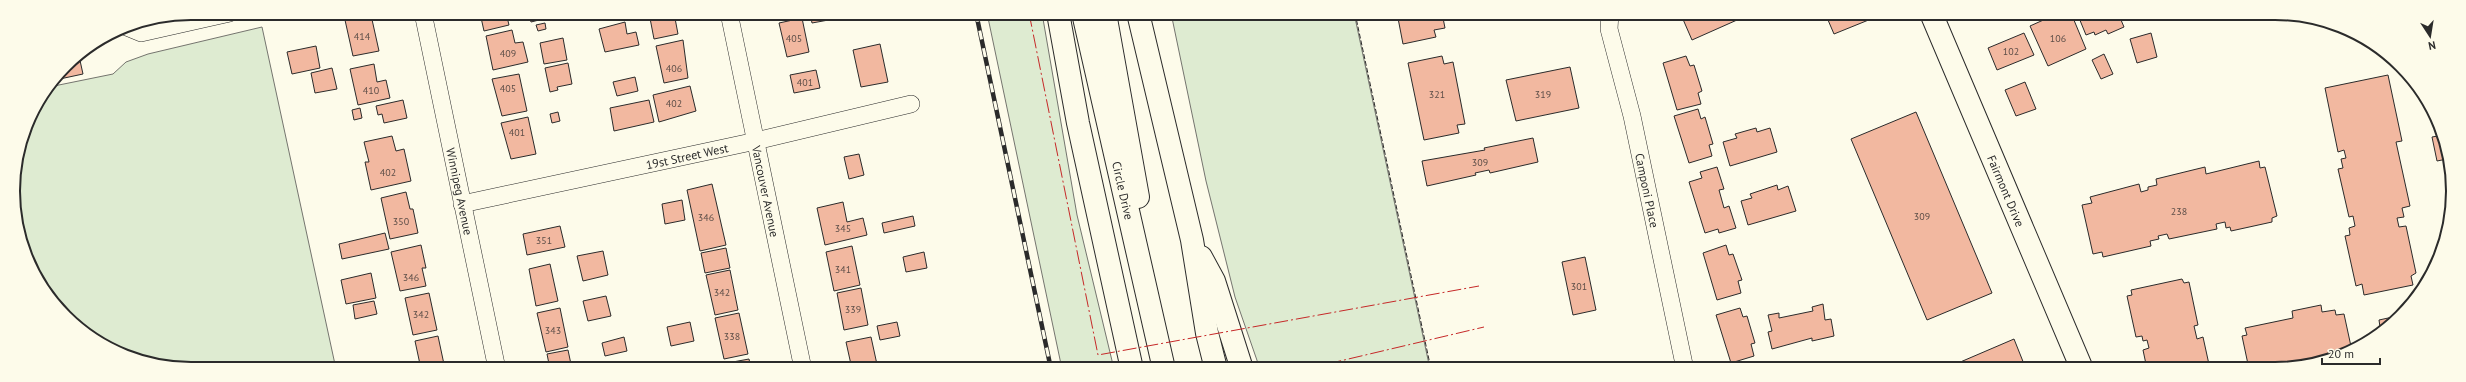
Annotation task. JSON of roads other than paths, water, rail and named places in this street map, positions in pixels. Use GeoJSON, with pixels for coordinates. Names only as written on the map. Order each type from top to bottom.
{"type":"FeatureCollection","features":[{"type":"Feature","properties":{"kind":"main road"},"geometry":{"type":"LineString","coordinates":[[1059,20],[1078,123],[1130,362]]}},
{"type":"Feature","properties":{"kind":"main road","name":"Circle Drive"},"geometry":{"type":"LineString","coordinates":[[1084,20],[1162,359]]}},
{"type":"Feature","properties":{"kind":"main road"},"geometry":{"type":"LineString","coordinates":[[1105,20],[1140,213],[1162,359]]}},
{"type":"Feature","properties":{"kind":"main road"},"geometry":{"type":"LineString","coordinates":[[1140,20],[1192,240],[1207,333],[1214,362]]}},
{"type":"Feature","properties":{"kind":"main road","name":"Fairmont Drive"},"geometry":{"type":"LineString","coordinates":[[1934,20],[2079,362]]}},
{"type":"Feature","properties":{"kind":"main road"},"geometry":{"type":"LineString","coordinates":[[1192,240],[1214,281],[1240,362]]}},
{"type":"Feature","properties":{"kind":"street"},"geometry":{"type":"LineString","coordinates":[[134,30],[141,33],[199,20]]}},
{"type":"Feature","properties":{"kind":"street","name":"Winnipeg Avenue"},"geometry":{"type":"LineString","coordinates":[[425,20],[496,362]]}},
{"type":"Feature","properties":{"kind":"street","name":"Vancouver Avenue"},"geometry":{"type":"LineString","coordinates":[[730,20],[802,362]]}},
{"type":"Feature","properties":{"kind":"street","name":"Camponi Place"},"geometry":{"type":"LineString","coordinates":[[1610,20],[1609,29],[1632,116],[1684,362]]}},
{"type":"Feature","properties":{"kind":"street","name":"19st Street West"},"geometry":{"type":"LineString","coordinates":[[462,204],[756,142],[911,104]]}},
{"type":"Feature","properties":{"kind":"railway"},"geometry":{"type":"LineString","coordinates":[[977,20],[1050,362]]}}]}
